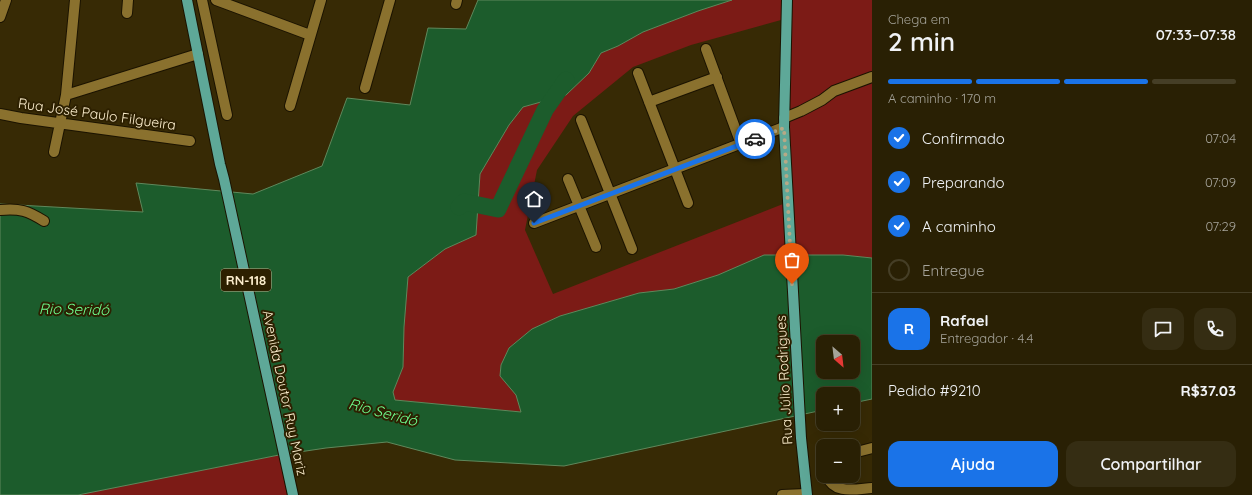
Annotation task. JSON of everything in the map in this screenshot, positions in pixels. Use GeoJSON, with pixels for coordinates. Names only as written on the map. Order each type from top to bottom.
{"type":"FeatureCollection","features":[{"type":"Feature","properties":{"kind":"main road","name":"RN-118"},"geometry":{"type":"LineString","coordinates":[[187,0],[198,54]]}},
{"type":"Feature","properties":{"kind":"main road","name":"Rua Júlio Rodrigues"},"geometry":{"type":"LineString","coordinates":[[787,0],[784,123],[788,226],[801,438],[807,494]]}},
{"type":"Feature","properties":{"kind":"main road","name":"Avenida Doutor Ruy Mariz"},"geometry":{"type":"LineString","coordinates":[[198,54],[220,164],[293,495]]}},
{"type":"Feature","properties":{"kind":"street"},"geometry":{"type":"LineString","coordinates":[[0,17],[6,0]]}},
{"type":"Feature","properties":{"kind":"street"},"geometry":{"type":"LineString","coordinates":[[54,152],[66,95],[75,0]]}},
{"type":"Feature","properties":{"kind":"street"},"geometry":{"type":"LineString","coordinates":[[127,13],[128,0]]}},
{"type":"Feature","properties":{"kind":"street"},"geometry":{"type":"LineString","coordinates":[[202,0],[227,115]]}},
{"type":"Feature","properties":{"kind":"street"},"geometry":{"type":"LineString","coordinates":[[216,0],[310,35]]}},
{"type":"Feature","properties":{"kind":"street"},"geometry":{"type":"LineString","coordinates":[[290,106],[321,0]]}},
{"type":"Feature","properties":{"kind":"street"},"geometry":{"type":"LineString","coordinates":[[365,88],[390,0]]}},
{"type":"Feature","properties":{"kind":"street"},"geometry":{"type":"LineString","coordinates":[[706,49],[741,144]]}},
{"type":"Feature","properties":{"kind":"street"},"geometry":{"type":"LineString","coordinates":[[66,95],[198,54]]}},
{"type":"Feature","properties":{"kind":"street"},"geometry":{"type":"LineString","coordinates":[[638,73],[688,203]]}},
{"type":"Feature","properties":{"kind":"street"},"geometry":{"type":"LineString","coordinates":[[649,102],[717,77]]}},
{"type":"Feature","properties":{"kind":"street"},"geometry":{"type":"LineString","coordinates":[[534,223],[741,144],[784,123],[834,91],[872,77]]}},
{"type":"Feature","properties":{"kind":"street","name":"Rua José Paulo Filgueira"},"geometry":{"type":"LineString","coordinates":[[0,114],[190,140]]}},
{"type":"Feature","properties":{"kind":"street"},"geometry":{"type":"LineString","coordinates":[[581,120],[632,249]]}},
{"type":"Feature","properties":{"kind":"street"},"geometry":{"type":"LineString","coordinates":[[568,179],[596,247]]}},
{"type":"Feature","properties":{"kind":"street"},"geometry":{"type":"LineString","coordinates":[[0,210],[21,210],[32,213],[44,221]]}},
{"type":"Feature","properties":{"kind":"street"},"geometry":{"type":"LineString","coordinates":[[860,451],[872,448]]}},
{"type":"Feature","properties":{"kind":"street"},"geometry":{"type":"LineString","coordinates":[[831,483],[833,486],[843,489],[872,488]]}},
{"type":"Feature","properties":{"kind":"street"},"geometry":{"type":"LineString","coordinates":[[782,495],[807,494]]}},
{"type":"Feature","properties":{"kind":"shaded area"},"geometry":{"type":"Polygon","coordinates":[[[732,0],[872,0],[872,258],[843,255],[718,275],[674,289],[639,293],[560,316],[532,329],[509,348],[501,365],[500,376],[517,395],[522,412],[395,400],[393,392],[403,367],[404,327],[408,277],[445,249],[476,235],[480,174],[509,125],[523,107],[566,95],[589,73],[601,53],[618,46],[643,32],[732,0]],[[781,20],[691,45],[633,67],[573,116],[537,170],[525,230],[553,294],[783,204],[781,20]]]}},
{"type":"Feature","properties":{"kind":"shaded area"},"geometry":{"type":"Polygon","coordinates":[[[279,455],[287,495],[78,495],[279,455]]]}},
{"type":"Feature","properties":{"kind":"water","name":"Rio Seridó"},"geometry":{"type":"Polygon","coordinates":[[[478,0],[732,0],[643,32],[618,46],[601,53],[589,73],[566,95],[523,107],[509,125],[480,174],[476,235],[445,249],[408,277],[404,327],[403,367],[393,392],[395,400],[521,412],[516,395],[500,376],[501,365],[509,348],[532,329],[560,316],[639,293],[674,289],[718,275],[764,255],[843,255],[872,258],[872,399],[860,402],[860,387],[816,387],[816,412],[564,466],[455,460],[387,442],[326,448],[279,455],[78,495],[0,495],[0,204],[143,212],[136,183],[253,194],[322,166],[347,98],[410,105],[428,28],[466,29],[478,0]]]}},
{"type":"Feature","properties":{"kind":"waterway"},"geometry":{"type":"LineString","coordinates":[[459,207],[464,202],[498,209],[545,110],[566,80]]}},
{"type":"Feature","properties":{"kind":"way so far"},"geometry":{"type":"LineString","coordinates":[[755,139],[784,128],[792,284]]}},
{"type":"Feature","properties":{"kind":"route"},"geometry":{"type":"LineString","coordinates":[[534,223],[755,139]]}}]}
